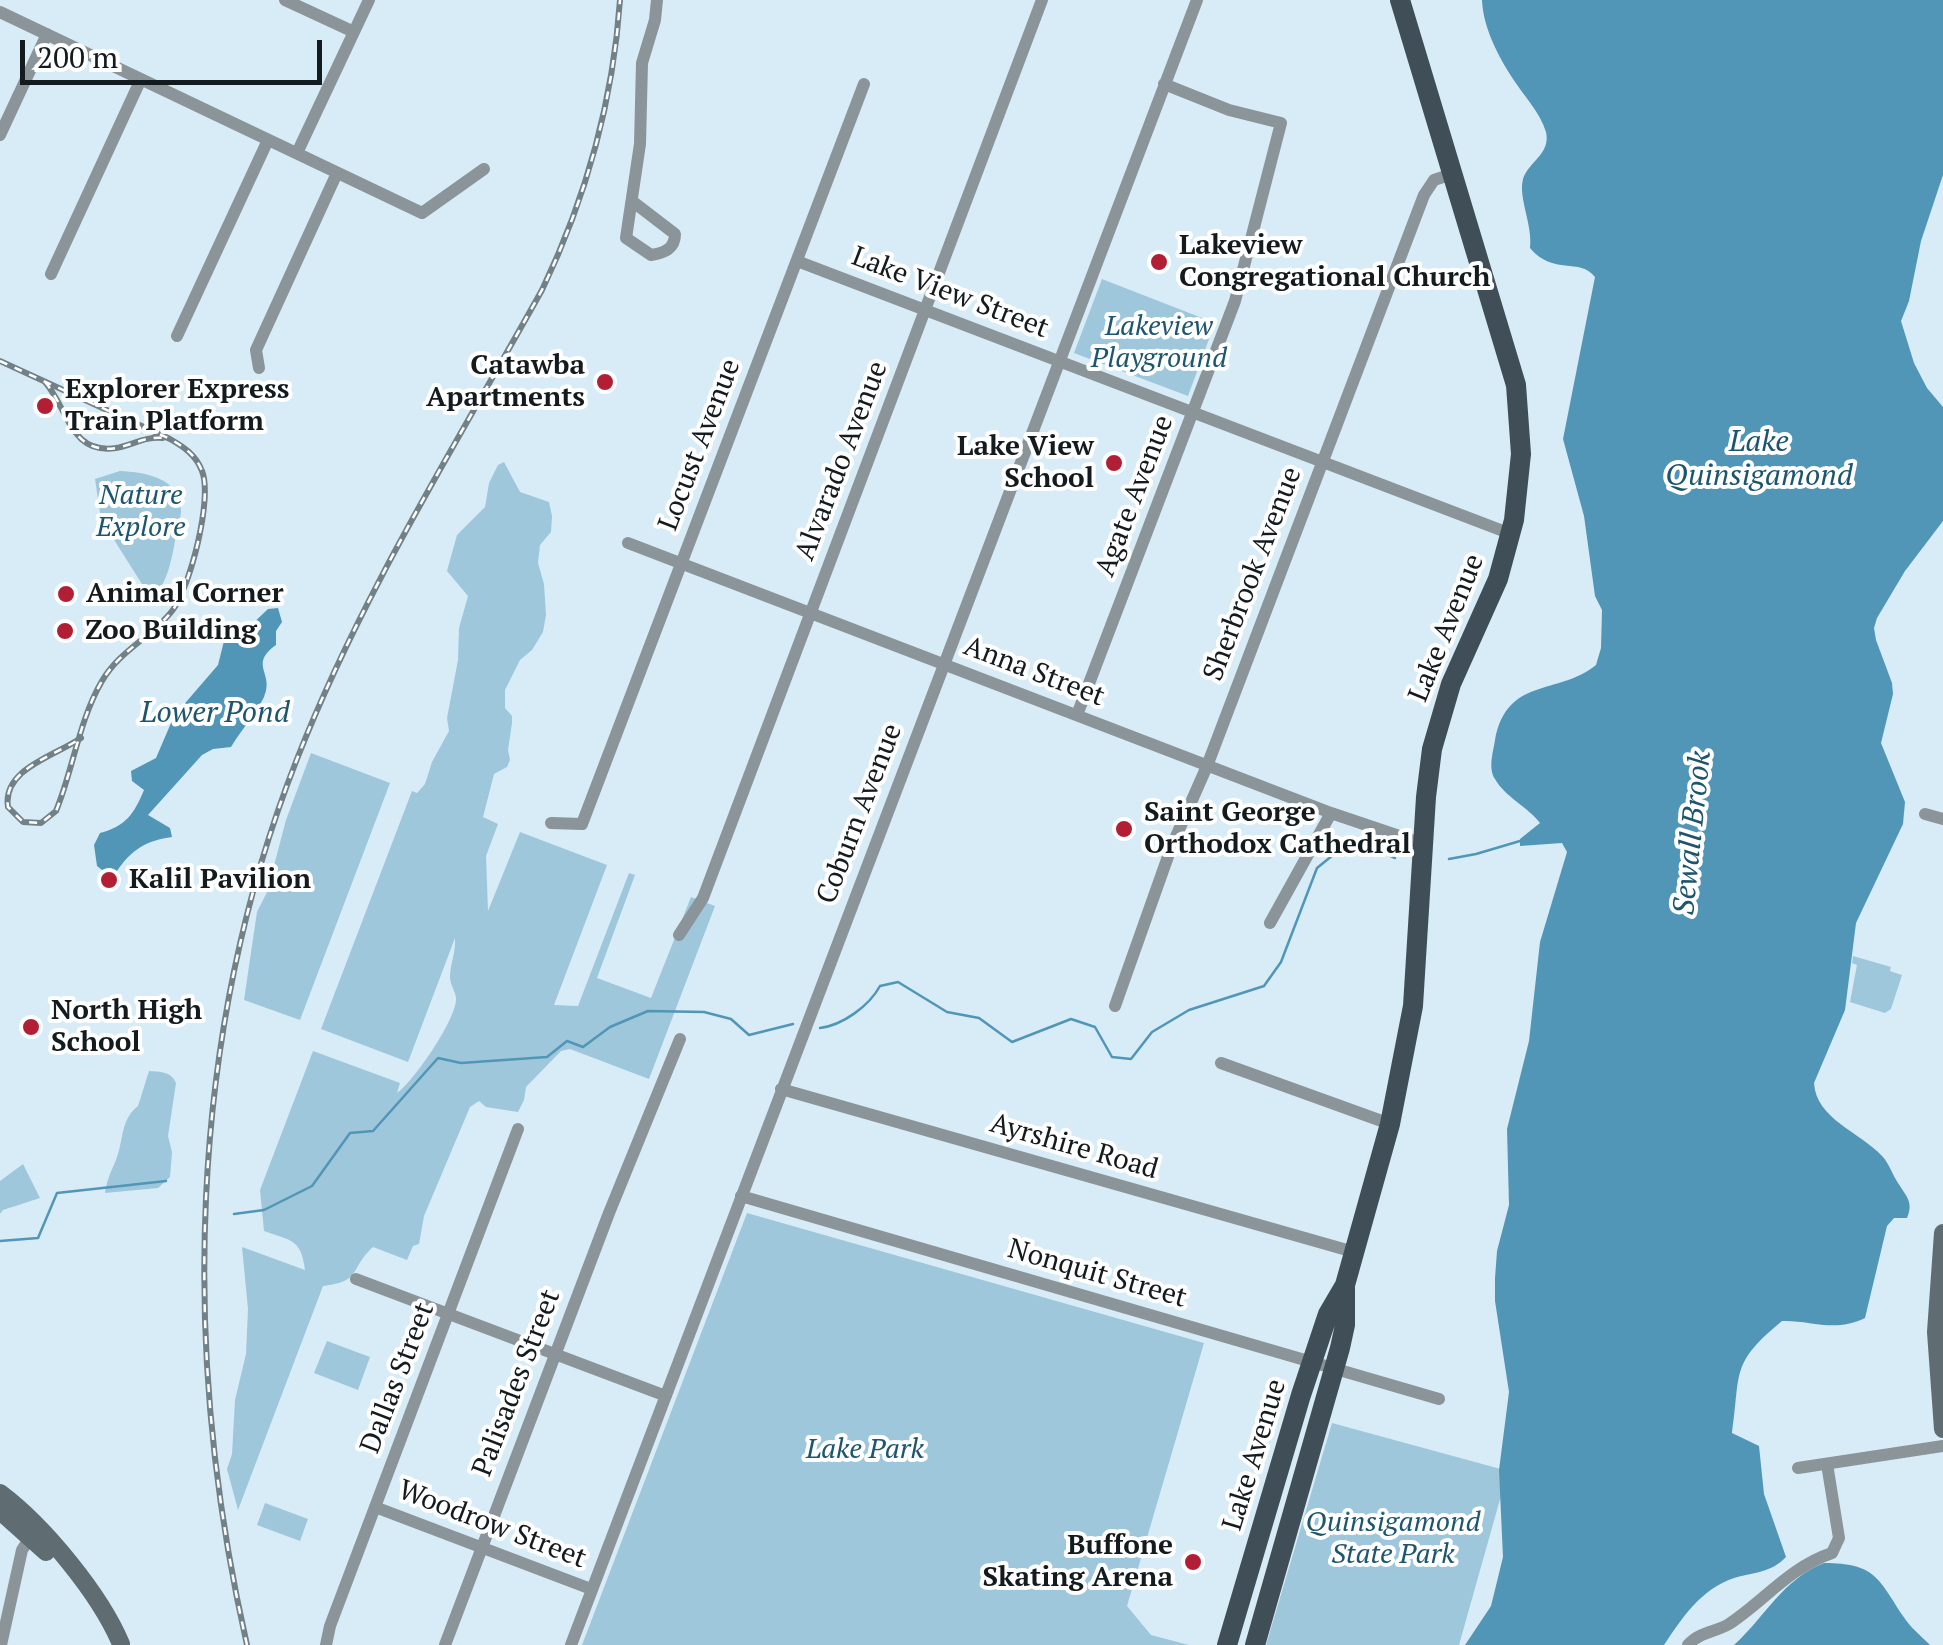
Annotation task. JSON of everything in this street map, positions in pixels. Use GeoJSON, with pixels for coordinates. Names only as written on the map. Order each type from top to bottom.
{"type":"FeatureCollection","features":[{"type":"Feature","properties":{"kind":"main road","name":"Lake Avenue"},"geometry":{"type":"LineString","coordinates":[[1226,1645],[1328,1314],[1345,1285],[1390,1124],[1413,1006],[1427,783],[1440,716],[1468,640],[1498,579],[1512,534],[1522,454],[1512,368],[1400,0]]}},
{"type":"Feature","properties":{"kind":"main road"},"geometry":{"type":"LineString","coordinates":[[1943,1233],[1943,1429]]}},
{"type":"Feature","properties":{"kind":"main road","name":"Lake Avenue"},"geometry":{"type":"LineString","coordinates":[[1255,1645],[1346,1325],[1345,1285]]}},
{"type":"Feature","properties":{"kind":"main road"},"geometry":{"type":"LineString","coordinates":[[0,1493],[113,1625],[122,1645]]}},
{"type":"Feature","properties":{"kind":"main road"},"geometry":{"type":"LineString","coordinates":[[0,1511],[35,1531]]}},
{"type":"Feature","properties":{"kind":"street"},"geometry":{"type":"LineString","coordinates":[[285,0],[354,32]]}},
{"type":"Feature","properties":{"kind":"street"},"geometry":{"type":"LineString","coordinates":[[297,153],[370,0]]}},
{"type":"Feature","properties":{"kind":"street"},"geometry":{"type":"LineString","coordinates":[[632,201],[675,234],[671,247],[662,254],[651,255],[626,238],[640,144],[642,63],[657,0]]}},
{"type":"Feature","properties":{"kind":"street","name":"Alvarado Avenue"},"geometry":{"type":"LineString","coordinates":[[679,936],[703,898],[1042,0]]}},
{"type":"Feature","properties":{"kind":"street","name":"Coburn Avenue"},"geometry":{"type":"LineString","coordinates":[[571,1645],[1196,0]]}},
{"type":"Feature","properties":{"kind":"street"},"geometry":{"type":"LineString","coordinates":[[0,12],[422,212],[440,203],[484,168]]}},
{"type":"Feature","properties":{"kind":"street"},"geometry":{"type":"LineString","coordinates":[[0,135],[46,34]]}},
{"type":"Feature","properties":{"kind":"street"},"geometry":{"type":"LineString","coordinates":[[51,274],[142,79]]}},
{"type":"Feature","properties":{"kind":"street","name":"Locust Avenue"},"geometry":{"type":"LineString","coordinates":[[551,823],[582,824],[864,84]]}},
{"type":"Feature","properties":{"kind":"street","name":"Agate Avenue"},"geometry":{"type":"LineString","coordinates":[[1077,715],[1235,301],[1280,122],[1228,110],[1164,84]]}},
{"type":"Feature","properties":{"kind":"street"},"geometry":{"type":"LineString","coordinates":[[177,336],[268,140]]}},
{"type":"Feature","properties":{"kind":"street"},"geometry":{"type":"LineString","coordinates":[[259,368],[256,350],[338,172]]}},
{"type":"Feature","properties":{"kind":"street","name":"Sherbrook Avenue"},"geometry":{"type":"LineString","coordinates":[[1115,1006],[1171,848],[1208,766],[1424,196],[1434,180],[1452,174]]}},
{"type":"Feature","properties":{"kind":"street","name":"Lake View Street"},"geometry":{"type":"LineString","coordinates":[[797,261],[1322,462]]}},
{"type":"Feature","properties":{"kind":"street"},"geometry":{"type":"LineString","coordinates":[[1322,462],[1512,534]]}},
{"type":"Feature","properties":{"kind":"street","name":"Anna Street"},"geometry":{"type":"LineString","coordinates":[[628,543],[1330,813],[1423,844]]}},
{"type":"Feature","properties":{"kind":"street"},"geometry":{"type":"LineString","coordinates":[[1270,923],[1330,813]]}},
{"type":"Feature","properties":{"kind":"street"},"geometry":{"type":"LineString","coordinates":[[1925,814],[1943,820]]}},
{"type":"Feature","properties":{"kind":"street","name":"Palisades Street"},"geometry":{"type":"LineString","coordinates":[[445,1645],[680,1039]]}},
{"type":"Feature","properties":{"kind":"street"},"geometry":{"type":"LineString","coordinates":[[1221,1063],[1390,1124]]}},
{"type":"Feature","properties":{"kind":"street","name":"Ayrshire Road"},"geometry":{"type":"LineString","coordinates":[[781,1089],[1354,1252]]}},
{"type":"Feature","properties":{"kind":"street","name":"Dallas Street"},"geometry":{"type":"LineString","coordinates":[[326,1645],[518,1129]]}},
{"type":"Feature","properties":{"kind":"street","name":"Nonquit Street"},"geometry":{"type":"LineString","coordinates":[[741,1196],[1439,1399]]}},
{"type":"Feature","properties":{"kind":"street"},"geometry":{"type":"LineString","coordinates":[[356,1279],[666,1396]]}},
{"type":"Feature","properties":{"kind":"street"},"geometry":{"type":"LineString","coordinates":[[1798,1468],[1943,1446]]}},
{"type":"Feature","properties":{"kind":"street"},"geometry":{"type":"LineString","coordinates":[[1688,1645],[1731,1622],[1771,1588],[1816,1558],[1832,1553],[1839,1538],[1827,1464]]}},
{"type":"Feature","properties":{"kind":"street","name":"Woodrow Street"},"geometry":{"type":"LineString","coordinates":[[374,1508],[591,1589]]}},
{"type":"Feature","properties":{"kind":"street"},"geometry":{"type":"LineString","coordinates":[[1,1645],[22,1550],[35,1531]]}},
{"type":"Feature","properties":{"kind":"green space","name":"Lakeview Playground"},"geometry":{"type":"Polygon","coordinates":[[[1102,279],[1215,323],[1188,396],[1074,353],[1102,279]]]}},
{"type":"Feature","properties":{"kind":"green space"},"geometry":{"type":"Polygon","coordinates":[[[504,462],[520,492],[549,502],[552,516],[551,532],[540,545],[538,563],[544,584],[543,632],[520,660],[505,690],[505,708],[512,716],[510,760],[507,767],[494,774],[483,817],[498,824],[486,856],[488,911],[520,832],[607,865],[554,1005],[578,1006],[629,873],[635,875],[597,978],[651,998],[691,897],[715,906],[649,1079],[570,1049],[561,1051],[526,1087],[518,1112],[486,1107],[479,1101],[470,1107],[424,1216],[419,1244],[413,1246],[407,1260],[373,1247],[350,1278],[323,1286],[238,1510],[227,1469],[232,1454],[235,1400],[246,1354],[248,1309],[242,1247],[305,1270],[301,1252],[294,1243],[264,1231],[260,1190],[313,1051],[400,1083],[397,1093],[432,1050],[454,1010],[456,998],[450,977],[455,938],[408,1062],[321,1029],[412,791],[417,793],[425,784],[449,731],[447,718],[458,660],[459,628],[468,596],[447,571],[457,535],[485,507],[489,483],[498,465],[504,462]]]}},
{"type":"Feature","properties":{"kind":"green space","name":"Nature Explore"},"geometry":{"type":"Polygon","coordinates":[[[120,471],[160,479],[175,491],[179,500],[181,514],[171,561],[152,600],[101,519],[95,479],[120,471]]]}},
{"type":"Feature","properties":{"kind":"green space"},"geometry":{"type":"Polygon","coordinates":[[[311,753],[390,783],[300,1020],[244,1000],[257,912],[267,892],[286,820],[311,753]]]}},
{"type":"Feature","properties":{"kind":"green space"},"geometry":{"type":"Polygon","coordinates":[[[1853,956],[1891,967],[1890,971],[1902,975],[1891,1009],[1885,1013],[1850,1002],[1857,965],[1852,963],[1853,956]]]}},
{"type":"Feature","properties":{"kind":"green space"},"geometry":{"type":"Polygon","coordinates":[[[149,1071],[168,1074],[176,1083],[168,1136],[172,1152],[170,1177],[158,1188],[105,1193],[125,1124],[138,1106],[149,1071]]]}},
{"type":"Feature","properties":{"kind":"green space"},"geometry":{"type":"Polygon","coordinates":[[[23,1164],[40,1198],[0,1214],[0,1181],[23,1164]]]}},
{"type":"Feature","properties":{"kind":"green space","name":"Lake Park"},"geometry":{"type":"Polygon","coordinates":[[[747,1213],[1204,1343],[1127,1606],[1151,1635],[1189,1645],[582,1645],[747,1213]]]}},
{"type":"Feature","properties":{"kind":"green space"},"geometry":{"type":"Polygon","coordinates":[[[327,1341],[370,1357],[358,1390],[314,1373],[327,1341]]]}},
{"type":"Feature","properties":{"kind":"green space","name":"Quinsigamond State Park"},"geometry":{"type":"Polygon","coordinates":[[[1332,1423],[1508,1471],[1459,1645],[1266,1645],[1332,1423]]]}},
{"type":"Feature","properties":{"kind":"green space"},"geometry":{"type":"Polygon","coordinates":[[[265,1503],[308,1519],[300,1541],[257,1525],[265,1503]]]}},
{"type":"Feature","properties":{"kind":"water","name":"Lake Quinsigamond"},"geometry":{"type":"Polygon","coordinates":[[[1482,0],[1943,0],[1943,175],[1901,321],[1914,363],[1943,407],[1943,521],[1905,571],[1874,628],[1893,694],[1881,743],[1905,802],[1903,824],[1856,923],[1845,1010],[1814,1083],[1822,1106],[1831,1116],[1884,1159],[1910,1208],[1907,1218],[1894,1218],[1887,1226],[1865,1318],[1843,1325],[1782,1321],[1746,1359],[1738,1382],[1732,1433],[1759,1446],[1764,1494],[1786,1557],[1768,1569],[1712,1589],[1685,1615],[1664,1645],[1465,1645],[1491,1606],[1503,1557],[1499,1470],[1509,1392],[1495,1278],[1497,1251],[1509,1205],[1507,1129],[1529,1041],[1540,942],[1567,852],[1562,843],[1520,846],[1520,839],[1540,823],[1499,785],[1492,770],[1492,755],[1501,720],[1510,706],[1522,696],[1566,681],[1596,665],[1601,648],[1602,610],[1595,596],[1584,516],[1563,439],[1595,277],[1582,268],[1548,262],[1530,248],[1523,179],[1543,152],[1546,132],[1497,51],[1482,0]]]}},
{"type":"Feature","properties":{"kind":"water","name":"Lower Pond"},"geometry":{"type":"Polygon","coordinates":[[[278,608],[282,622],[276,631],[276,645],[264,658],[267,689],[257,710],[231,747],[202,755],[148,815],[170,828],[172,837],[140,847],[117,871],[106,873],[97,866],[94,845],[100,833],[128,818],[144,790],[132,781],[131,771],[156,758],[174,716],[218,665],[224,641],[236,630],[249,627],[268,609],[278,608]]]}},
{"type":"Feature","properties":{"kind":"water"},"geometry":{"type":"Polygon","coordinates":[[[1824,1563],[1854,1566],[1873,1575],[1909,1624],[1930,1645],[1734,1645],[1786,1589],[1824,1563]]]}},
{"type":"Feature","properties":{"kind":"waterway"},"geometry":{"type":"LineString","coordinates":[[1449,859],[1520,841]]}},
{"type":"Feature","properties":{"kind":"waterway"},"geometry":{"type":"LineString","coordinates":[[820,1028],[854,1013],[880,986],[898,982],[947,1012],[979,1018],[1012,1042],[1071,1019],[1095,1027],[1112,1057],[1131,1059],[1152,1032],[1189,1010],[1264,986],[1281,962],[1317,868],[1338,851],[1367,845],[1395,858]]}},
{"type":"Feature","properties":{"kind":"waterway"},"geometry":{"type":"LineString","coordinates":[[234,1214],[264,1210],[312,1186],[350,1133],[373,1131],[438,1058],[461,1063],[547,1057],[567,1041],[583,1047],[610,1027],[648,1011],[704,1012],[731,1019],[749,1035],[793,1024]]}},
{"type":"Feature","properties":{"kind":"waterway"},"geometry":{"type":"LineString","coordinates":[[0,1241],[38,1238],[57,1193],[166,1181]]}},
{"type":"Feature","properties":{"kind":"railway"},"geometry":{"type":"LineString","coordinates":[[247,1645],[226,1535],[212,1423],[205,1310],[206,1198],[215,1085],[234,974],[261,865],[322,698],[380,579],[542,290],[572,220],[604,112],[620,0]]}},
{"type":"Feature","properties":{"kind":"railway"},"geometry":{"type":"LineString","coordinates":[[0,361],[170,439],[196,460],[205,484],[202,521],[179,599],[164,620],[118,661],[102,681],[82,728],[77,745],[67,779],[56,811],[41,823],[23,822],[8,807],[13,783],[32,765],[70,745],[81,738]]}},
{"type":"Feature","properties":{"kind":"railway"},"geometry":{"type":"LineString","coordinates":[[45,382],[79,437],[89,444],[116,448],[163,438]]}},
{"type":"Feature","properties":{"kind":"place","name":"Lakeview Congregational Church"},"geometry":{"type":"Point","coordinates":[1159,262]}},
{"type":"Feature","properties":{"kind":"place","name":"Catawba Apartments"},"geometry":{"type":"Point","coordinates":[605,382]}},
{"type":"Feature","properties":{"kind":"place","name":"Explorer Express Train Platform"},"geometry":{"type":"Point","coordinates":[45,406]}},
{"type":"Feature","properties":{"kind":"place","name":"Lake View School"},"geometry":{"type":"Point","coordinates":[1114,463]}},
{"type":"Feature","properties":{"kind":"place","name":"Animal Corner"},"geometry":{"type":"Point","coordinates":[66,594]}},
{"type":"Feature","properties":{"kind":"place","name":"Zoo Building"},"geometry":{"type":"Point","coordinates":[65,631]}},
{"type":"Feature","properties":{"kind":"place","name":"Saint George Orthodox Cathedral"},"geometry":{"type":"Point","coordinates":[1124,829]}},
{"type":"Feature","properties":{"kind":"place","name":"Kalil Pavilion"},"geometry":{"type":"Point","coordinates":[109,880]}},
{"type":"Feature","properties":{"kind":"place","name":"North High School"},"geometry":{"type":"Point","coordinates":[31,1027]}},
{"type":"Feature","properties":{"kind":"place","name":"Buffone Skating Arena"},"geometry":{"type":"Point","coordinates":[1193,1562]}},
{"type":"Feature","properties":{"kind":"water label","name":"Sewall Brook"},"geometry":{"type":"Point","coordinates":[1693,833]}}]}
